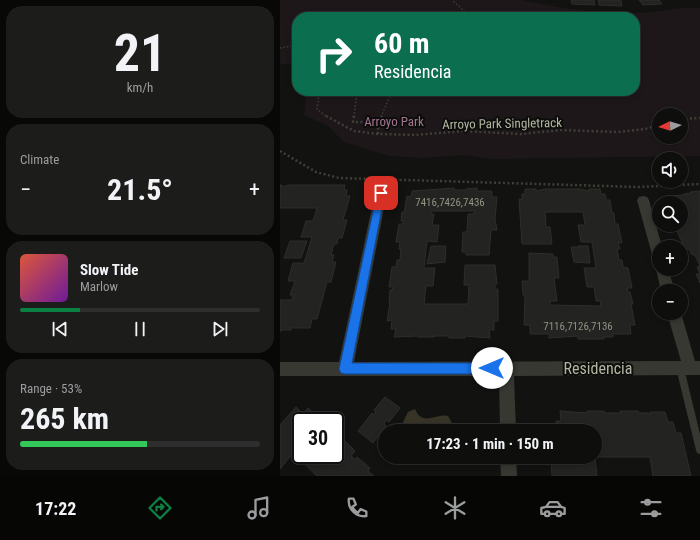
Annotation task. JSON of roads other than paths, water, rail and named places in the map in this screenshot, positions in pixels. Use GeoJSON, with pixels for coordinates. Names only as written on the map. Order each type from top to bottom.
{"type":"FeatureCollection","features":[{"type":"Feature","properties":{"kind":"street"},"geometry":{"type":"LineString","coordinates":[[345,369],[381,193]]}},
{"type":"Feature","properties":{"kind":"street"},"geometry":{"type":"LineString","coordinates":[[642,200],[654,240]]}},
{"type":"Feature","properties":{"kind":"street"},"geometry":{"type":"LineString","coordinates":[[676,320],[690,368]]}},
{"type":"Feature","properties":{"kind":"street"},"geometry":{"type":"LineString","coordinates":[[506,368],[508,424]]}},
{"type":"Feature","properties":{"kind":"street","name":"Residencia"},"geometry":{"type":"LineString","coordinates":[[280,369],[690,368]]}},
{"type":"Feature","properties":{"kind":"street"},"geometry":{"type":"LineString","coordinates":[[508,464],[509,476]]}},
{"type":"Feature","properties":{"kind":"lane"},"geometry":{"type":"LineString","coordinates":[[690,368],[700,450]]}},
{"type":"Feature","properties":{"kind":"park label","name":"Arroyo Park"},"geometry":{"type":"Point","coordinates":[394,121]}}]}
